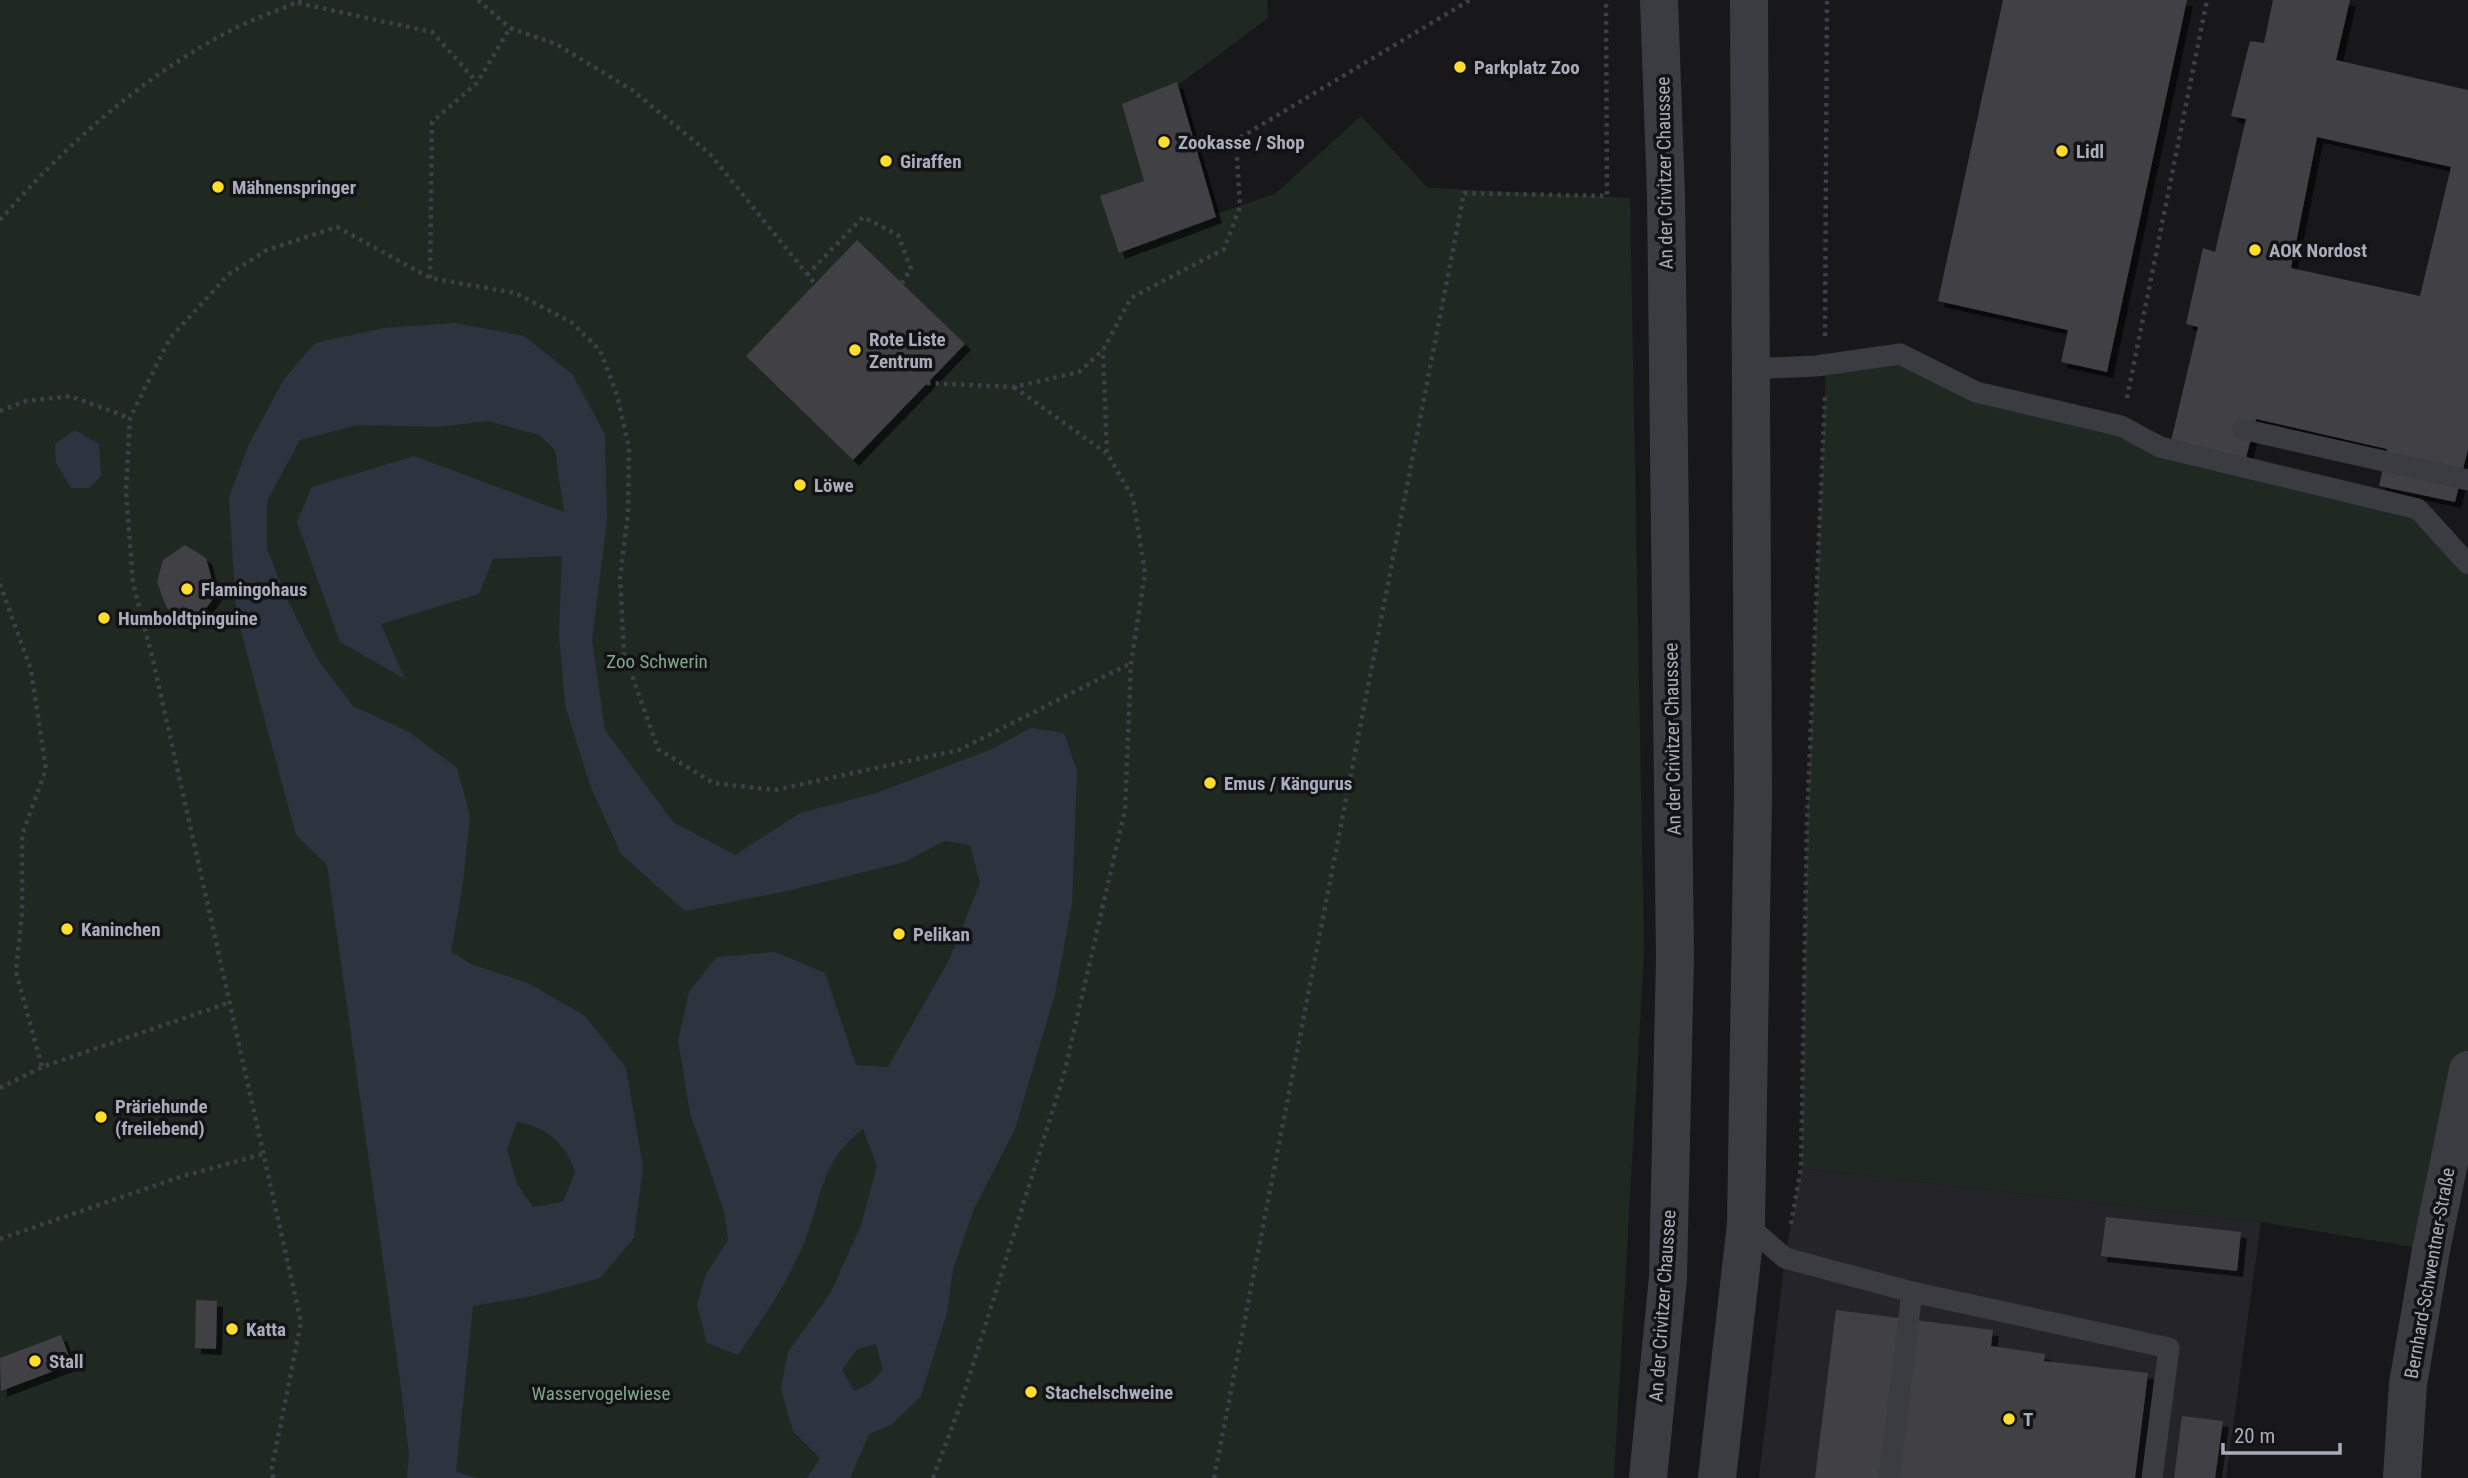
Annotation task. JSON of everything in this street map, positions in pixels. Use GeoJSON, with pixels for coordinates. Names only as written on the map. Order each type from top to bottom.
{"type":"FeatureCollection","features":[{"type":"Feature","properties":{"kind":"street","name":"An der Crivitzer Chaussee"},"geometry":{"type":"LineString","coordinates":[[1648,1478],[1668,1278],[1675,957],[1666,195],[1659,0]]}},
{"type":"Feature","properties":{"kind":"street"},"geometry":{"type":"LineString","coordinates":[[1717,1478],[1746,1224],[1753,794],[1749,369],[1751,8]]}},
{"type":"Feature","properties":{"kind":"street","name":"Bernhard-Schwentner-Straße"},"geometry":{"type":"LineString","coordinates":[[2402,1478],[2409,1384],[2431,1250],[2468,1070]]}},
{"type":"Feature","properties":{"kind":"lane"},"geometry":{"type":"LineString","coordinates":[[1749,369],[1826,365],[1900,354],[1976,392],[2121,426],[2160,447],[2417,509],[2467,564]]}},
{"type":"Feature","properties":{"kind":"lane"},"geometry":{"type":"LineString","coordinates":[[2242,429],[2468,480]]}},
{"type":"Feature","properties":{"kind":"lane"},"geometry":{"type":"LineString","coordinates":[[1746,1224],[1785,1258],[1912,1292],[2169,1348],[2152,1478]]}},
{"type":"Feature","properties":{"kind":"lane"},"geometry":{"type":"LineString","coordinates":[[1889,1478],[1912,1292]]}},
{"type":"Feature","properties":{"kind":"path"},"geometry":{"type":"LineString","coordinates":[[478,0],[510,29],[556,44],[632,90],[701,146],[815,284]]}},
{"type":"Feature","properties":{"kind":"path"},"geometry":{"type":"LineString","coordinates":[[927,383],[1014,387],[1079,372],[1103,350],[1130,298],[1224,249],[1240,207],[1236,140],[1470,0]]}},
{"type":"Feature","properties":{"kind":"path"},"geometry":{"type":"LineString","coordinates":[[1214,1478],[1464,193],[1607,196],[1606,0]]}},
{"type":"Feature","properties":{"kind":"path"},"geometry":{"type":"LineString","coordinates":[[1785,1258],[1801,1168],[1807,820],[1826,365],[1824,306],[1828,0]]}},
{"type":"Feature","properties":{"kind":"path"},"geometry":{"type":"LineString","coordinates":[[2121,426],[2207,0]]}},
{"type":"Feature","properties":{"kind":"path"},"geometry":{"type":"LineString","coordinates":[[0,220],[25,191],[116,104],[224,33],[300,1],[432,32],[477,82]]}},
{"type":"Feature","properties":{"kind":"path"},"geometry":{"type":"LineString","coordinates":[[430,278],[432,122],[477,82],[510,29]]}},
{"type":"Feature","properties":{"kind":"path"},"geometry":{"type":"LineString","coordinates":[[807,275],[863,217],[898,235],[912,269],[902,283]]}},
{"type":"Feature","properties":{"kind":"path"},"geometry":{"type":"LineString","coordinates":[[273,1478],[272,1467],[301,1322],[153,660],[132,583],[126,491],[130,418],[170,338],[229,274],[267,250],[337,227],[430,278],[515,293],[571,322],[600,349],[617,395],[629,448],[628,514],[620,578],[624,653],[658,748],[713,783],[775,790],[959,750],[1131,663]]}},
{"type":"Feature","properties":{"kind":"path"},"geometry":{"type":"LineString","coordinates":[[1103,350],[1107,453]]}},
{"type":"Feature","properties":{"kind":"path"},"geometry":{"type":"LineString","coordinates":[[933,1478],[960,1406],[1064,1074],[1125,810],[1131,663],[1145,573],[1133,498],[1107,453],[1014,387]]}},
{"type":"Feature","properties":{"kind":"path"},"geometry":{"type":"LineString","coordinates":[[0,411],[26,401],[70,396],[130,418]]}},
{"type":"Feature","properties":{"kind":"path"},"geometry":{"type":"LineString","coordinates":[[0,584],[31,670],[46,769],[22,835],[22,912],[16,972],[42,1066]]}},
{"type":"Feature","properties":{"kind":"path"},"geometry":{"type":"LineString","coordinates":[[0,1088],[42,1066],[231,1002]]}},
{"type":"Feature","properties":{"kind":"path"},"geometry":{"type":"LineString","coordinates":[[0,1238],[180,1177],[263,1154]]}},
{"type":"Feature","properties":{"kind":"shaded area"},"geometry":{"type":"Polygon","coordinates":[[[1801,1168],[2261,1222],[2226,1478],[1759,1478],[1785,1258],[1801,1168]]]}},
{"type":"Feature","properties":{"kind":"green space","name":"Zoo Schwerin"},"geometry":{"type":"Polygon","coordinates":[[[0,0],[1267,0],[1268,18],[1178,85],[1216,214],[1275,194],[1361,116],[1428,188],[1630,198],[1644,952],[1614,1478],[0,1478],[0,0]]]}},
{"type":"Feature","properties":{"kind":"green space"},"geometry":{"type":"Polygon","coordinates":[[[1900,354],[1976,392],[2418,509],[2468,564],[2468,1070],[2431,1250],[2261,1222],[1801,1168],[1807,820],[1826,365],[1900,354]]]}},
{"type":"Feature","properties":{"kind":"water"},"geometry":{"type":"Polygon","coordinates":[[[455,323],[524,336],[572,374],[605,434],[607,521],[592,640],[605,730],[673,822],[735,855],[800,813],[877,793],[992,749],[1031,728],[1064,733],[1077,771],[1072,904],[1055,994],[1015,1129],[974,1209],[953,1270],[947,1313],[921,1396],[891,1425],[869,1434],[850,1478],[807,1478],[820,1458],[793,1431],[781,1389],[788,1352],[831,1292],[861,1225],[877,1166],[863,1129],[848,1142],[829,1170],[795,1264],[738,1355],[707,1343],[697,1304],[706,1274],[728,1240],[724,1211],[690,1113],[678,1040],[689,992],[717,957],[775,952],[825,973],[856,1065],[888,1067],[949,960],[980,883],[970,845],[944,841],[905,862],[787,891],[685,911],[621,854],[590,785],[565,705],[559,634],[562,556],[493,559],[479,594],[381,624],[405,679],[340,642],[297,522],[312,487],[414,456],[564,512],[555,450],[539,435],[488,421],[437,427],[357,425],[300,440],[267,501],[267,549],[287,599],[318,660],[353,706],[409,732],[457,768],[470,816],[463,883],[451,952],[471,964],[528,983],[585,1016],[626,1068],[643,1167],[634,1238],[600,1278],[533,1296],[473,1306],[456,1472],[478,1478],[407,1478],[409,1454],[400,1380],[327,865],[296,835],[236,613],[229,497],[249,444],[284,379],[315,343],[384,328],[455,323]],[[517,1122],[507,1149],[517,1184],[533,1207],[563,1202],[575,1172],[566,1153],[546,1132],[517,1122]],[[876,1344],[857,1349],[842,1370],[854,1391],[869,1384],[883,1370],[876,1344]]]}},
{"type":"Feature","properties":{"kind":"water"},"geometry":{"type":"Polygon","coordinates":[[[75,430],[99,444],[101,476],[89,488],[71,488],[56,463],[55,444],[75,430]]]}},
{"type":"Feature","properties":{"kind":"building","name":"Lidl"},"geometry":{"type":"Polygon","coordinates":[[[2003,0],[2187,0],[2107,372],[2061,362],[2068,330],[1938,301],[2003,0]]]}},
{"type":"Feature","properties":{"kind":"building","name":"AOK Nordost"},"geometry":{"type":"Polygon","coordinates":[[[2273,0],[2350,0],[2336,60],[2468,90],[2468,449],[2455,502],[2379,486],[2387,449],[2256,419],[2246,458],[2171,441],[2198,327],[2186,324],[2203,248],[2215,252],[2246,119],[2231,116],[2250,41],[2264,43],[2273,0]],[[2317,137],[2291,268],[2420,296],[2451,167],[2317,137]]]}},
{"type":"Feature","properties":{"kind":"building","name":"Zookasse / Shop"},"geometry":{"type":"Polygon","coordinates":[[[1177,82],[1216,217],[1119,253],[1100,196],[1144,181],[1122,104],[1177,82]]]}},
{"type":"Feature","properties":{"kind":"building","name":"Rote Liste Zentrum"},"geometry":{"type":"Polygon","coordinates":[[[857,240],[965,344],[853,460],[746,356],[857,240]]]}},
{"type":"Feature","properties":{"kind":"building","name":"Flamingohaus"},"geometry":{"type":"Polygon","coordinates":[[[185,545],[206,558],[216,595],[201,615],[180,623],[166,606],[157,582],[163,560],[185,545]]]}},
{"type":"Feature","properties":{"kind":"building"},"geometry":{"type":"Polygon","coordinates":[[[2106,1217],[2241,1232],[2237,1271],[2101,1256],[2106,1217]]]}},
{"type":"Feature","properties":{"kind":"building"},"geometry":{"type":"Polygon","coordinates":[[[196,1300],[217,1301],[216,1349],[195,1348],[196,1300]]]}},
{"type":"Feature","properties":{"kind":"building"},"geometry":{"type":"Polygon","coordinates":[[[1836,1310],[1993,1330],[1991,1346],[2045,1354],[2044,1361],[2148,1373],[2135,1478],[1815,1478],[1836,1310]]]}},
{"type":"Feature","properties":{"kind":"building","name":"Stall"},"geometry":{"type":"Polygon","coordinates":[[[61,1335],[72,1364],[1,1391],[0,1358],[61,1335]]]}},
{"type":"Feature","properties":{"kind":"building"},"geometry":{"type":"Polygon","coordinates":[[[2182,1416],[2223,1421],[2215,1478],[2174,1478],[2182,1416]]]}},
{"type":"Feature","properties":{"kind":"place","name":"Parkplatz Zoo"},"geometry":{"type":"Point","coordinates":[1460,67]}},
{"type":"Feature","properties":{"kind":"place","name":"Zookasse / Shop"},"geometry":{"type":"Point","coordinates":[1164,142]}},
{"type":"Feature","properties":{"kind":"place","name":"Lidl"},"geometry":{"type":"Point","coordinates":[2062,151]}},
{"type":"Feature","properties":{"kind":"place","name":"Giraffen"},"geometry":{"type":"Point","coordinates":[886,161]}},
{"type":"Feature","properties":{"kind":"place","name":"Mähnenspringer"},"geometry":{"type":"Point","coordinates":[218,187]}},
{"type":"Feature","properties":{"kind":"place","name":"AOK Nordost"},"geometry":{"type":"Point","coordinates":[2255,250]}},
{"type":"Feature","properties":{"kind":"place","name":"Rote Liste Zentrum"},"geometry":{"type":"Point","coordinates":[855,350]}},
{"type":"Feature","properties":{"kind":"place","name":"Löwe"},"geometry":{"type":"Point","coordinates":[800,485]}},
{"type":"Feature","properties":{"kind":"place","name":"Flamingohaus"},"geometry":{"type":"Point","coordinates":[187,589]}},
{"type":"Feature","properties":{"kind":"place","name":"Humboldtpinguine"},"geometry":{"type":"Point","coordinates":[104,618]}},
{"type":"Feature","properties":{"kind":"place","name":"Emus / Kängurus"},"geometry":{"type":"Point","coordinates":[1210,783]}},
{"type":"Feature","properties":{"kind":"place","name":"Kaninchen"},"geometry":{"type":"Point","coordinates":[67,929]}},
{"type":"Feature","properties":{"kind":"place","name":"Pelikan"},"geometry":{"type":"Point","coordinates":[899,934]}},
{"type":"Feature","properties":{"kind":"place","name":"Präriehunde (freilebend)"},"geometry":{"type":"Point","coordinates":[101,1117]}},
{"type":"Feature","properties":{"kind":"place","name":"Katta"},"geometry":{"type":"Point","coordinates":[232,1329]}},
{"type":"Feature","properties":{"kind":"place","name":"Stall"},"geometry":{"type":"Point","coordinates":[35,1361]}},
{"type":"Feature","properties":{"kind":"place","name":"Stachelschweine"},"geometry":{"type":"Point","coordinates":[1031,1392]}},
{"type":"Feature","properties":{"kind":"place","name":"T"},"geometry":{"type":"Point","coordinates":[2009,1419]}},
{"type":"Feature","properties":{"kind":"park label","name":"Wasservogelwiese"},"geometry":{"type":"Point","coordinates":[601,1393]}}]}
